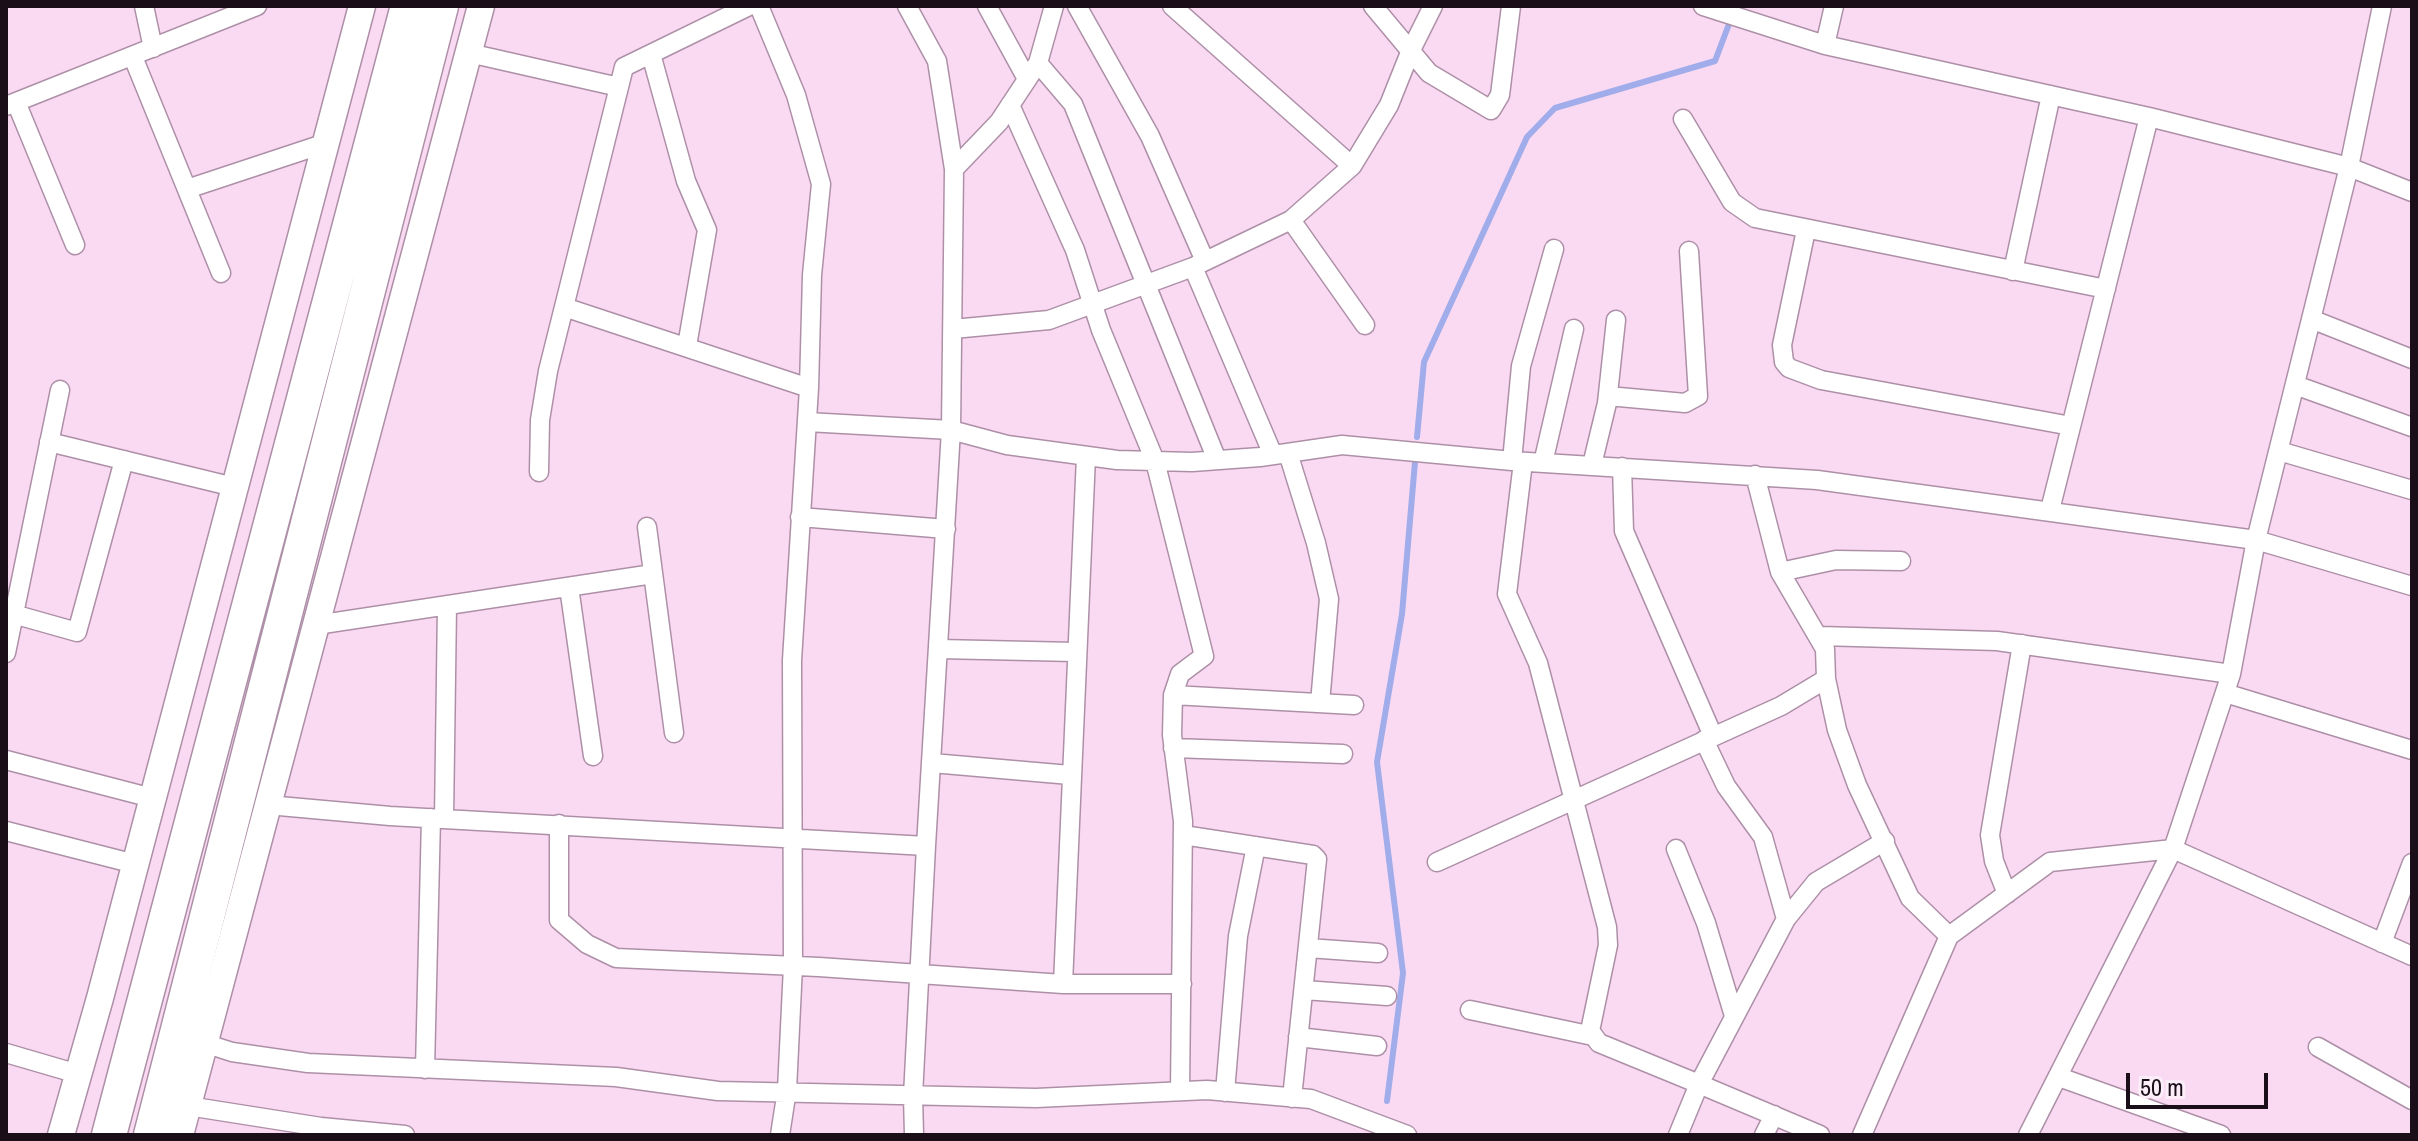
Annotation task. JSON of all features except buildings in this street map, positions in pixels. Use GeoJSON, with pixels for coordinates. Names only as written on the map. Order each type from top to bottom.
{"type":"FeatureCollection","features":[{"type":"Feature","properties":{"kind":"highway"},"geometry":{"type":"LineString","coordinates":[[109,1135],[345,233],[408,6]]}},
{"type":"Feature","properties":{"kind":"highway"},"geometry":{"type":"LineString","coordinates":[[151,1135],[441,6]]}},
{"type":"Feature","properties":{"kind":"street"},"geometry":{"type":"LineString","coordinates":[[144,6],[153,48]]}},
{"type":"Feature","properties":{"kind":"street"},"geometry":{"type":"LineString","coordinates":[[75,245],[11,104],[257,6]]}},
{"type":"Feature","properties":{"kind":"street"},"geometry":{"type":"LineString","coordinates":[[61,1135],[362,6]]}},
{"type":"Feature","properties":{"kind":"street"},"geometry":{"type":"LineString","coordinates":[[180,1135],[481,6]]}},
{"type":"Feature","properties":{"kind":"street"},"geometry":{"type":"LineString","coordinates":[[539,472],[540,420],[564,307],[624,67],[749,6]]}},
{"type":"Feature","properties":{"kind":"street"},"geometry":{"type":"LineString","coordinates":[[759,6],[796,95],[821,184],[812,275],[809,388],[792,660],[795,839],[793,966],[787,1090],[780,1135]]}},
{"type":"Feature","properties":{"kind":"street"},"geometry":{"type":"LineString","coordinates":[[907,6],[937,61],[954,169],[951,430],[926,846],[913,1096],[914,1135]]}},
{"type":"Feature","properties":{"kind":"street"},"geometry":{"type":"LineString","coordinates":[[987,6],[1027,79]]}},
{"type":"Feature","properties":{"kind":"street"},"geometry":{"type":"LineString","coordinates":[[954,169],[1010,105],[1038,63],[1054,6]]}},
{"type":"Feature","properties":{"kind":"street"},"geometry":{"type":"LineString","coordinates":[[1077,6],[1150,136],[1199,264],[1316,543],[1329,599],[1320,703]]}},
{"type":"Feature","properties":{"kind":"street"},"geometry":{"type":"LineString","coordinates":[[1172,6],[1352,166]]}},
{"type":"Feature","properties":{"kind":"street"},"geometry":{"type":"LineString","coordinates":[[1373,6],[1429,73],[1491,110],[1500,95],[1511,6]]}},
{"type":"Feature","properties":{"kind":"street"},"geometry":{"type":"LineString","coordinates":[[953,329],[1049,320],[1199,264],[1291,220],[1352,166],[1389,105],[1433,6]]}},
{"type":"Feature","properties":{"kind":"street"},"geometry":{"type":"LineString","coordinates":[[1703,6],[1825,45],[2149,117],[2349,167],[2412,192]]}},
{"type":"Feature","properties":{"kind":"street"},"geometry":{"type":"LineString","coordinates":[[1825,45],[1834,6]]}},
{"type":"Feature","properties":{"kind":"street"},"geometry":{"type":"LineString","coordinates":[[2028,1135],[2173,849],[2231,674],[2256,540],[2349,167],[2382,6]]}},
{"type":"Feature","properties":{"kind":"street"},"geometry":{"type":"LineString","coordinates":[[469,53],[619,87]]}},
{"type":"Feature","properties":{"kind":"street"},"geometry":{"type":"LineString","coordinates":[[651,54],[686,181],[707,230],[687,346]]}},
{"type":"Feature","properties":{"kind":"street"},"geometry":{"type":"LineString","coordinates":[[133,57],[221,273]]}},
{"type":"Feature","properties":{"kind":"street"},"geometry":{"type":"LineString","coordinates":[[1038,63],[1073,104],[1217,460]]}},
{"type":"Feature","properties":{"kind":"street"},"geometry":{"type":"LineString","coordinates":[[2013,271],[2051,95]]}},
{"type":"Feature","properties":{"kind":"street"},"geometry":{"type":"LineString","coordinates":[[1010,105],[1051,192],[1155,461],[1204,656],[1180,674],[1173,695],[1173,748],[1183,835],[1180,1091]]}},
{"type":"Feature","properties":{"kind":"street"},"geometry":{"type":"LineString","coordinates":[[2050,510],[2149,117]]}},
{"type":"Feature","properties":{"kind":"street"},"geometry":{"type":"LineString","coordinates":[[1683,119],[1732,202],[1755,218],[2106,289]]}},
{"type":"Feature","properties":{"kind":"street"},"geometry":{"type":"LineString","coordinates":[[187,189],[326,143]]}},
{"type":"Feature","properties":{"kind":"street"},"geometry":{"type":"LineString","coordinates":[[1291,220],[1365,325]]}},
{"type":"Feature","properties":{"kind":"street"},"geometry":{"type":"LineString","coordinates":[[1806,230],[1782,345],[1784,362],[1789,368],[1821,380],[2071,426]]}},
{"type":"Feature","properties":{"kind":"street"},"geometry":{"type":"LineString","coordinates":[[1554,249],[1521,366],[1507,594],[1534,651],[1576,799],[1609,936],[1591,1015],[1593,1036],[1599,1043],[1820,1135]]}},
{"type":"Feature","properties":{"kind":"street"},"geometry":{"type":"LineString","coordinates":[[1608,396],[1685,403],[1698,396],[1689,251]]}},
{"type":"Feature","properties":{"kind":"street"},"geometry":{"type":"LineString","coordinates":[[564,307],[809,388]]}},
{"type":"Feature","properties":{"kind":"street"},"geometry":{"type":"LineString","coordinates":[[2311,319],[2412,359]]}},
{"type":"Feature","properties":{"kind":"street"},"geometry":{"type":"LineString","coordinates":[[1592,465],[1608,396],[1616,320]]}},
{"type":"Feature","properties":{"kind":"street"},"geometry":{"type":"LineString","coordinates":[[1543,463],[1574,329]]}},
{"type":"Feature","properties":{"kind":"street"},"geometry":{"type":"LineString","coordinates":[[2295,385],[2412,427]]}},
{"type":"Feature","properties":{"kind":"street"},"geometry":{"type":"LineString","coordinates":[[6,653],[10,613],[60,390]]}},
{"type":"Feature","properties":{"kind":"street"},"geometry":{"type":"LineString","coordinates":[[807,422],[951,430],[1007,445],[1086,456],[1155,461],[1217,460],[1342,445],[1517,462],[1755,475],[2050,510],[2256,540],[2412,586]]}},
{"type":"Feature","properties":{"kind":"street"},"geometry":{"type":"LineString","coordinates":[[49,442],[234,487]]}},
{"type":"Feature","properties":{"kind":"street"},"geometry":{"type":"LineString","coordinates":[[2279,451],[2412,490]]}},
{"type":"Feature","properties":{"kind":"street"},"geometry":{"type":"LineString","coordinates":[[1063,984],[1075,652],[1086,456]]}},
{"type":"Feature","properties":{"kind":"street"},"geometry":{"type":"LineString","coordinates":[[10,613],[77,632],[124,460]]}},
{"type":"Feature","properties":{"kind":"street"},"geometry":{"type":"LineString","coordinates":[[1622,467],[1624,531],[1726,786],[1763,837],[1786,919]]}},
{"type":"Feature","properties":{"kind":"street"},"geometry":{"type":"LineString","coordinates":[[1755,475],[1780,572],[1825,649],[1826,679],[1842,744],[1910,898],[1949,936]]}},
{"type":"Feature","properties":{"kind":"street"},"geometry":{"type":"LineString","coordinates":[[800,517],[946,529]]}},
{"type":"Feature","properties":{"kind":"street"},"geometry":{"type":"LineString","coordinates":[[647,527],[674,733]]}},
{"type":"Feature","properties":{"kind":"street"},"geometry":{"type":"LineString","coordinates":[[1780,572],[1836,560],[1901,561]]}},
{"type":"Feature","properties":{"kind":"street"},"geometry":{"type":"LineString","coordinates":[[316,625],[653,574]]}},
{"type":"Feature","properties":{"kind":"street"},"geometry":{"type":"LineString","coordinates":[[569,587],[593,756]]}},
{"type":"Feature","properties":{"kind":"street"},"geometry":{"type":"LineString","coordinates":[[425,1069],[447,606]]}},
{"type":"Feature","properties":{"kind":"street"},"geometry":{"type":"LineString","coordinates":[[1820,636],[2022,644],[2231,674]]}},
{"type":"Feature","properties":{"kind":"street"},"geometry":{"type":"LineString","coordinates":[[2007,894],[1994,861],[1990,835],[2022,644]]}},
{"type":"Feature","properties":{"kind":"street"},"geometry":{"type":"LineString","coordinates":[[939,649],[1075,652]]}},
{"type":"Feature","properties":{"kind":"street"},"geometry":{"type":"LineString","coordinates":[[1437,862],[1781,706],[1826,679]]}},
{"type":"Feature","properties":{"kind":"street"},"geometry":{"type":"LineString","coordinates":[[2225,693],[2412,750]]}},
{"type":"Feature","properties":{"kind":"street"},"geometry":{"type":"LineString","coordinates":[[1173,695],[1354,705]]}},
{"type":"Feature","properties":{"kind":"street"},"geometry":{"type":"LineString","coordinates":[[1173,748],[1343,754]]}},
{"type":"Feature","properties":{"kind":"street"},"geometry":{"type":"LineString","coordinates":[[6,760],[152,798]]}},
{"type":"Feature","properties":{"kind":"street"},"geometry":{"type":"LineString","coordinates":[[932,763],[1070,775]]}},
{"type":"Feature","properties":{"kind":"street"},"geometry":{"type":"LineString","coordinates":[[268,805],[438,818],[926,846]]}},
{"type":"Feature","properties":{"kind":"street"},"geometry":{"type":"LineString","coordinates":[[559,824],[559,920],[587,944],[616,958],[1063,984],[1182,984]]}},
{"type":"Feature","properties":{"kind":"street"},"geometry":{"type":"LineString","coordinates":[[6,831],[135,864]]}},
{"type":"Feature","properties":{"kind":"street"},"geometry":{"type":"LineString","coordinates":[[1183,835],[1313,855],[1317,859],[1292,1098]]}},
{"type":"Feature","properties":{"kind":"street"},"geometry":{"type":"LineString","coordinates":[[1678,1135],[1699,1084],[1786,919],[1816,882],[1885,841]]}},
{"type":"Feature","properties":{"kind":"street"},"geometry":{"type":"LineString","coordinates":[[1225,1092],[1238,936],[1256,846]]}},
{"type":"Feature","properties":{"kind":"street"},"geometry":{"type":"LineString","coordinates":[[1676,849],[1706,923],[1734,1016]]}},
{"type":"Feature","properties":{"kind":"street"},"geometry":{"type":"LineString","coordinates":[[1862,1135],[1949,936],[2050,862],[2173,849],[2412,956]]}},
{"type":"Feature","properties":{"kind":"street"},"geometry":{"type":"LineString","coordinates":[[2382,943],[2412,863]]}},
{"type":"Feature","properties":{"kind":"street"},"geometry":{"type":"LineString","coordinates":[[1308,948],[1378,953]]}},
{"type":"Feature","properties":{"kind":"street"},"geometry":{"type":"LineString","coordinates":[[1304,990],[1387,996]]}},
{"type":"Feature","properties":{"kind":"street"},"geometry":{"type":"LineString","coordinates":[[1470,1010],[1593,1036]]}},
{"type":"Feature","properties":{"kind":"street"},"geometry":{"type":"LineString","coordinates":[[1298,1037],[1377,1046]]}},
{"type":"Feature","properties":{"kind":"street"},"geometry":{"type":"LineString","coordinates":[[204,1043],[232,1052],[308,1063],[616,1077],[718,1091],[787,1090],[1036,1098],[1180,1091],[1225,1092],[1311,1099],[1407,1135]]}},
{"type":"Feature","properties":{"kind":"street"},"geometry":{"type":"LineString","coordinates":[[2318,1047],[2412,1100]]}},
{"type":"Feature","properties":{"kind":"street"},"geometry":{"type":"LineString","coordinates":[[6,1053],[78,1074]]}},
{"type":"Feature","properties":{"kind":"street"},"geometry":{"type":"LineString","coordinates":[[2059,1077],[2221,1135]]}},
{"type":"Feature","properties":{"kind":"street"},"geometry":{"type":"LineString","coordinates":[[188,1106],[321,1127],[405,1135]]}},
{"type":"Feature","properties":{"kind":"street"},"geometry":{"type":"LineString","coordinates":[[1764,1135],[1774,1115]]}},
{"type":"Feature","properties":{"kind":"waterway"},"geometry":{"type":"LineString","coordinates":[[1417,437],[1424,362],[1527,137],[1555,108],[1715,61],[1729,24]]}},
{"type":"Feature","properties":{"kind":"waterway"},"geometry":{"type":"LineString","coordinates":[[1387,1101],[1403,973],[1377,762],[1402,614],[1415,462]]}}]}
